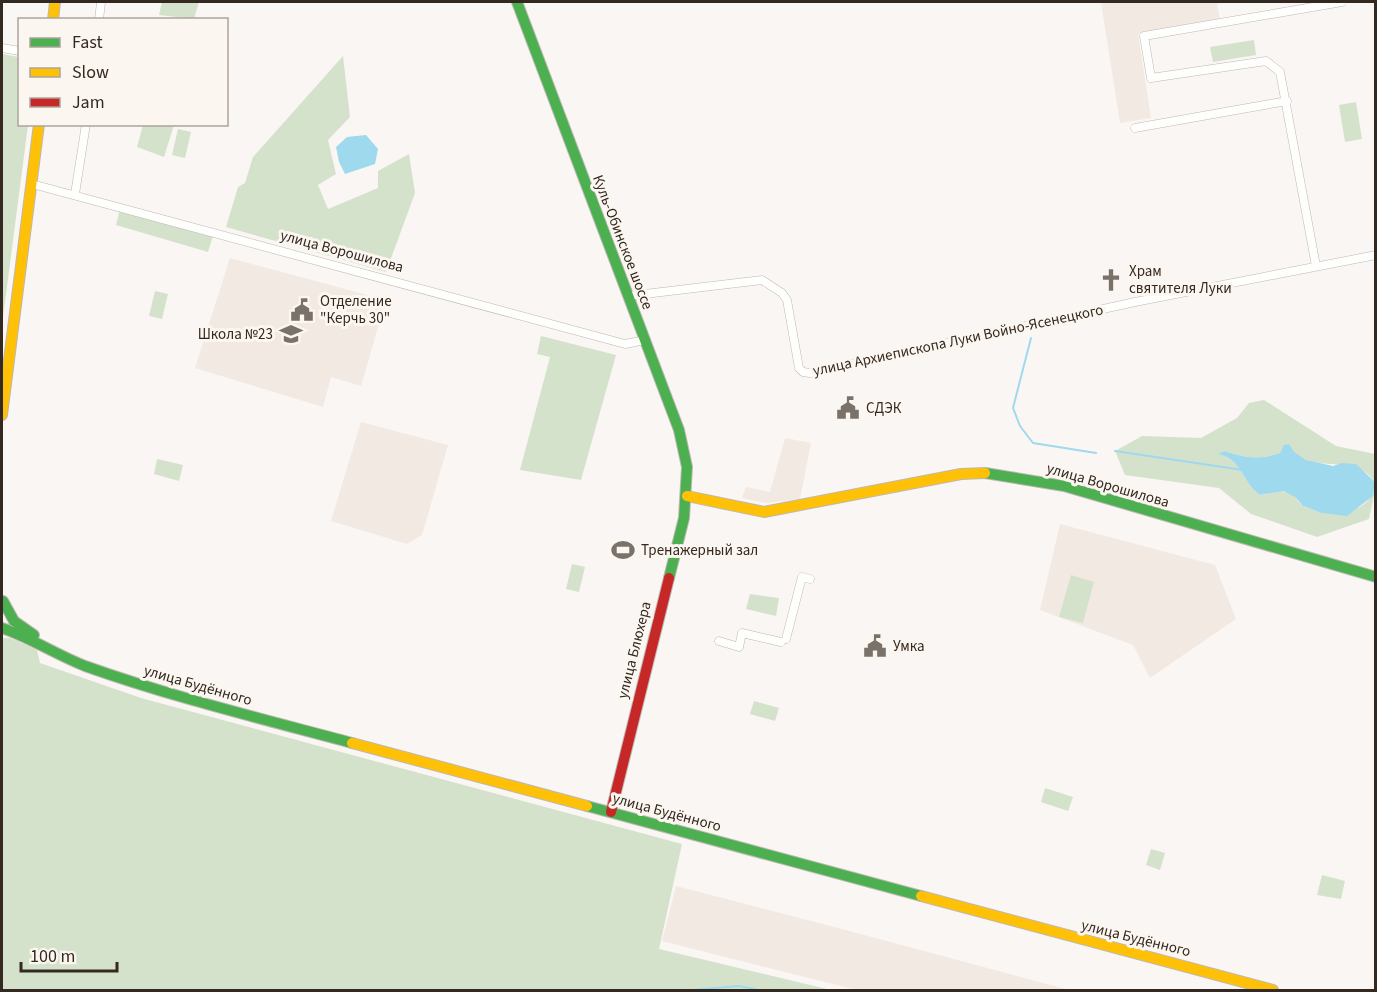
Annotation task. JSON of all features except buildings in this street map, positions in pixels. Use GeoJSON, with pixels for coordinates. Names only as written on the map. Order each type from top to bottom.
{"type":"FeatureCollection","features":[{"type":"Feature","properties":{"kind":"main road"},"geometry":{"type":"LineString","coordinates":[[53,18],[55,2]]}},
{"type":"Feature","properties":{"kind":"main road","name":"Куль-Обинское шоссе"},"geometry":{"type":"LineString","coordinates":[[517,2],[679,430],[687,467],[687,496]]}},
{"type":"Feature","properties":{"kind":"main road"},"geometry":{"type":"LineString","coordinates":[[2,415],[39,126]]}},
{"type":"Feature","properties":{"kind":"main road","name":"улица Ворошилова"},"geometry":{"type":"LineString","coordinates":[[687,496],[764,512],[961,474],[989,472],[1065,487],[1290,555],[1376,577]]}},
{"type":"Feature","properties":{"kind":"main road","name":"улица Блюхера"},"geometry":{"type":"LineString","coordinates":[[610,812],[687,496]]}},
{"type":"Feature","properties":{"kind":"main road"},"geometry":{"type":"LineString","coordinates":[[2,603],[14,621],[56,652]]}},
{"type":"Feature","properties":{"kind":"main road"},"geometry":{"type":"LineString","coordinates":[[2,628],[56,652]]}},
{"type":"Feature","properties":{"kind":"main road","name":"улица Будённого"},"geometry":{"type":"LineString","coordinates":[[56,652],[83,665],[209,705],[1274,990]]}},
{"type":"Feature","properties":{"kind":"street"},"geometry":{"type":"LineString","coordinates":[[99,18],[101,2]]}},
{"type":"Feature","properties":{"kind":"street"},"geometry":{"type":"LineString","coordinates":[[1316,266],[1280,72],[1266,61],[1151,78],[1144,36],[1342,2]]}},
{"type":"Feature","properties":{"kind":"street"},"geometry":{"type":"LineString","coordinates":[[2,48],[18,51]]}},
{"type":"Feature","properties":{"kind":"street"},"geometry":{"type":"LineString","coordinates":[[1135,128],[1287,101]]}},
{"type":"Feature","properties":{"kind":"street"},"geometry":{"type":"LineString","coordinates":[[75,194],[86,126]]}},
{"type":"Feature","properties":{"kind":"street","name":"улица Ворошилова"},"geometry":{"type":"LineString","coordinates":[[32,184],[625,344],[645,340]]}},
{"type":"Feature","properties":{"kind":"street","name":"улица Архиепископа Луки Войно-Ясенецкого"},"geometry":{"type":"LineString","coordinates":[[628,296],[762,280],[782,293],[787,300],[798,364],[803,372],[810,373],[1112,306],[1376,255]]}},
{"type":"Feature","properties":{"kind":"street"},"geometry":{"type":"LineString","coordinates":[[719,641],[739,646],[742,633],[784,640],[802,577],[810,579]]}},
{"type":"Feature","properties":{"kind":"shaded area"},"geometry":{"type":"Polygon","coordinates":[[[1101,2],[1227,2],[1217,4],[1220,20],[1138,34],[1151,118],[1120,123],[1101,2]]]}},
{"type":"Feature","properties":{"kind":"shaded area","name":"Школа №23"},"geometry":{"type":"Polygon","coordinates":[[[230,258],[386,300],[361,386],[331,377],[323,407],[195,368],[230,258]]]}},
{"type":"Feature","properties":{"kind":"shaded area"},"geometry":{"type":"Polygon","coordinates":[[[361,422],[448,445],[422,535],[407,544],[331,521],[361,422]]]}},
{"type":"Feature","properties":{"kind":"shaded area"},"geometry":{"type":"Polygon","coordinates":[[[785,438],[811,443],[800,499],[766,503],[742,498],[746,487],[770,492],[785,438]]]}},
{"type":"Feature","properties":{"kind":"shaded area"},"geometry":{"type":"Polygon","coordinates":[[[1060,524],[1215,565],[1236,619],[1150,678],[1133,645],[1040,610],[1060,524]]]}},
{"type":"Feature","properties":{"kind":"shaded area"},"geometry":{"type":"Polygon","coordinates":[[[676,886],[1069,990],[857,990],[662,941],[676,886]]]}},
{"type":"Feature","properties":{"kind":"green space"},"geometry":{"type":"Polygon","coordinates":[[[162,2],[199,2],[194,18],[159,15],[162,2]]]}},
{"type":"Feature","properties":{"kind":"green space"},"geometry":{"type":"Polygon","coordinates":[[[1254,40],[1256,55],[1213,62],[1210,47],[1254,40]]]}},
{"type":"Feature","properties":{"kind":"green space"},"geometry":{"type":"Polygon","coordinates":[[[2,54],[18,57],[18,126],[28,126],[2,325],[2,54]]]}},
{"type":"Feature","properties":{"kind":"green space"},"geometry":{"type":"Polygon","coordinates":[[[343,56],[350,117],[328,140],[336,174],[318,185],[328,209],[378,188],[378,171],[409,154],[415,193],[386,272],[226,227],[238,187],[245,183],[253,157],[343,56]]]}},
{"type":"Feature","properties":{"kind":"green space"},"geometry":{"type":"Polygon","coordinates":[[[1356,102],[1362,139],[1345,142],[1339,105],[1356,102]]]}},
{"type":"Feature","properties":{"kind":"green space"},"geometry":{"type":"Polygon","coordinates":[[[143,126],[174,126],[164,157],[137,147],[143,126]]]}},
{"type":"Feature","properties":{"kind":"green space"},"geometry":{"type":"Polygon","coordinates":[[[178,129],[191,132],[185,158],[172,155],[178,129]]]}},
{"type":"Feature","properties":{"kind":"green space"},"geometry":{"type":"Polygon","coordinates":[[[120,209],[213,236],[208,252],[116,225],[120,209]]]}},
{"type":"Feature","properties":{"kind":"green space"},"geometry":{"type":"Polygon","coordinates":[[[155,291],[168,294],[162,319],[149,316],[155,291]]]}},
{"type":"Feature","properties":{"kind":"green space"},"geometry":{"type":"Polygon","coordinates":[[[541,336],[616,355],[581,480],[520,470],[550,357],[537,354],[541,336]]]}},
{"type":"Feature","properties":{"kind":"green space"},"geometry":{"type":"Polygon","coordinates":[[[1264,400],[1336,446],[1375,454],[1375,482],[1360,469],[1303,459],[1284,446],[1280,453],[1266,457],[1246,457],[1225,451],[1218,454],[1232,460],[1260,495],[1280,491],[1288,492],[1303,506],[1314,510],[1335,513],[1354,510],[1370,499],[1375,490],[1369,519],[1317,537],[1251,514],[1219,488],[1125,475],[1115,451],[1142,436],[1201,438],[1237,418],[1249,403],[1264,400]]]}},
{"type":"Feature","properties":{"kind":"green space"},"geometry":{"type":"Polygon","coordinates":[[[157,459],[183,465],[179,481],[154,474],[157,459]]]}},
{"type":"Feature","properties":{"kind":"green space"},"geometry":{"type":"Polygon","coordinates":[[[572,564],[585,567],[579,592],[566,589],[572,564]]]}},
{"type":"Feature","properties":{"kind":"green space"},"geometry":{"type":"Polygon","coordinates":[[[1071,575],[1094,582],[1083,623],[1059,617],[1071,575]]]}},
{"type":"Feature","properties":{"kind":"green space"},"geometry":{"type":"Polygon","coordinates":[[[750,594],[779,598],[776,616],[746,609],[750,594]]]}},
{"type":"Feature","properties":{"kind":"green space"},"geometry":{"type":"Polygon","coordinates":[[[2,638],[10,638],[37,650],[40,663],[141,698],[682,844],[659,949],[831,990],[2,990],[2,638]]]}},
{"type":"Feature","properties":{"kind":"green space"},"geometry":{"type":"Polygon","coordinates":[[[754,701],[779,708],[775,721],[750,714],[754,701]]]}},
{"type":"Feature","properties":{"kind":"green space"},"geometry":{"type":"Polygon","coordinates":[[[1045,788],[1073,797],[1068,811],[1041,802],[1045,788]]]}},
{"type":"Feature","properties":{"kind":"green space"},"geometry":{"type":"Polygon","coordinates":[[[1151,849],[1165,853],[1160,870],[1146,865],[1151,849]]]}},
{"type":"Feature","properties":{"kind":"green space"},"geometry":{"type":"Polygon","coordinates":[[[1322,875],[1345,881],[1341,899],[1317,895],[1322,875]]]}},
{"type":"Feature","properties":{"kind":"water"},"geometry":{"type":"Polygon","coordinates":[[[366,135],[378,149],[375,164],[345,174],[339,162],[336,147],[347,137],[366,135]]]}},
{"type":"Feature","properties":{"kind":"water"},"geometry":{"type":"Polygon","coordinates":[[[1289,444],[1294,452],[1306,460],[1333,466],[1342,463],[1356,464],[1375,482],[1373,496],[1347,516],[1322,513],[1303,506],[1295,497],[1284,491],[1260,495],[1232,460],[1217,454],[1225,451],[1246,457],[1266,457],[1280,453],[1284,445],[1289,444]]]}},
{"type":"Feature","properties":{"kind":"waterway"},"geometry":{"type":"LineString","coordinates":[[1031,338],[1013,408],[1020,426],[1033,443],[1096,453]]}},
{"type":"Feature","properties":{"kind":"waterway"},"geometry":{"type":"LineString","coordinates":[[1115,451],[1243,470]]}},
{"type":"Feature","properties":{"kind":"waterway"},"geometry":{"type":"LineString","coordinates":[[691,990],[739,986],[759,990]]}},
{"type":"Feature","properties":{"kind":"traffic: fast"},"geometry":{"type":"LineString","coordinates":[[517,2],[679,430],[687,467],[684,518],[669,578]]}},
{"type":"Feature","properties":{"kind":"traffic: fast"},"geometry":{"type":"LineString","coordinates":[[985,473],[1064,486],[1376,577]]}},
{"type":"Feature","properties":{"kind":"traffic: fast"},"geometry":{"type":"LineString","coordinates":[[3,601],[14,621],[34,635]]}},
{"type":"Feature","properties":{"kind":"traffic: fast"},"geometry":{"type":"LineString","coordinates":[[2,628],[75,662],[151,688],[352,743]]}},
{"type":"Feature","properties":{"kind":"traffic: fast"},"geometry":{"type":"LineString","coordinates":[[587,806],[921,896]]}},
{"type":"Feature","properties":{"kind":"traffic: slow"},"geometry":{"type":"LineString","coordinates":[[53,18],[55,2]]}},
{"type":"Feature","properties":{"kind":"traffic: slow"},"geometry":{"type":"LineString","coordinates":[[2,415],[39,126]]}},
{"type":"Feature","properties":{"kind":"traffic: slow"},"geometry":{"type":"LineString","coordinates":[[687,496],[764,512],[961,474],[985,473]]}},
{"type":"Feature","properties":{"kind":"traffic: slow"},"geometry":{"type":"LineString","coordinates":[[352,743],[587,806]]}},
{"type":"Feature","properties":{"kind":"traffic: slow"},"geometry":{"type":"LineString","coordinates":[[921,896],[1273,990]]}},
{"type":"Feature","properties":{"kind":"traffic: jam"},"geometry":{"type":"LineString","coordinates":[[611,812],[669,578]]}},
{"type":"Feature","properties":{"kind":"place","name":"Храм святителя Луки"},"geometry":{"type":"Point","coordinates":[1111,280]}},
{"type":"Feature","properties":{"kind":"place","name":"Отделение \"Керчь 30\""},"geometry":{"type":"Point","coordinates":[302,310]}},
{"type":"Feature","properties":{"kind":"place","name":"Школа №23"},"geometry":{"type":"Point","coordinates":[291,334]}},
{"type":"Feature","properties":{"kind":"place","name":"СДЭК"},"geometry":{"type":"Point","coordinates":[848,408]}},
{"type":"Feature","properties":{"kind":"place","name":"Тренажерный зал"},"geometry":{"type":"Point","coordinates":[623,550]}},
{"type":"Feature","properties":{"kind":"place","name":"Умка"},"geometry":{"type":"Point","coordinates":[875,646]}}]}
